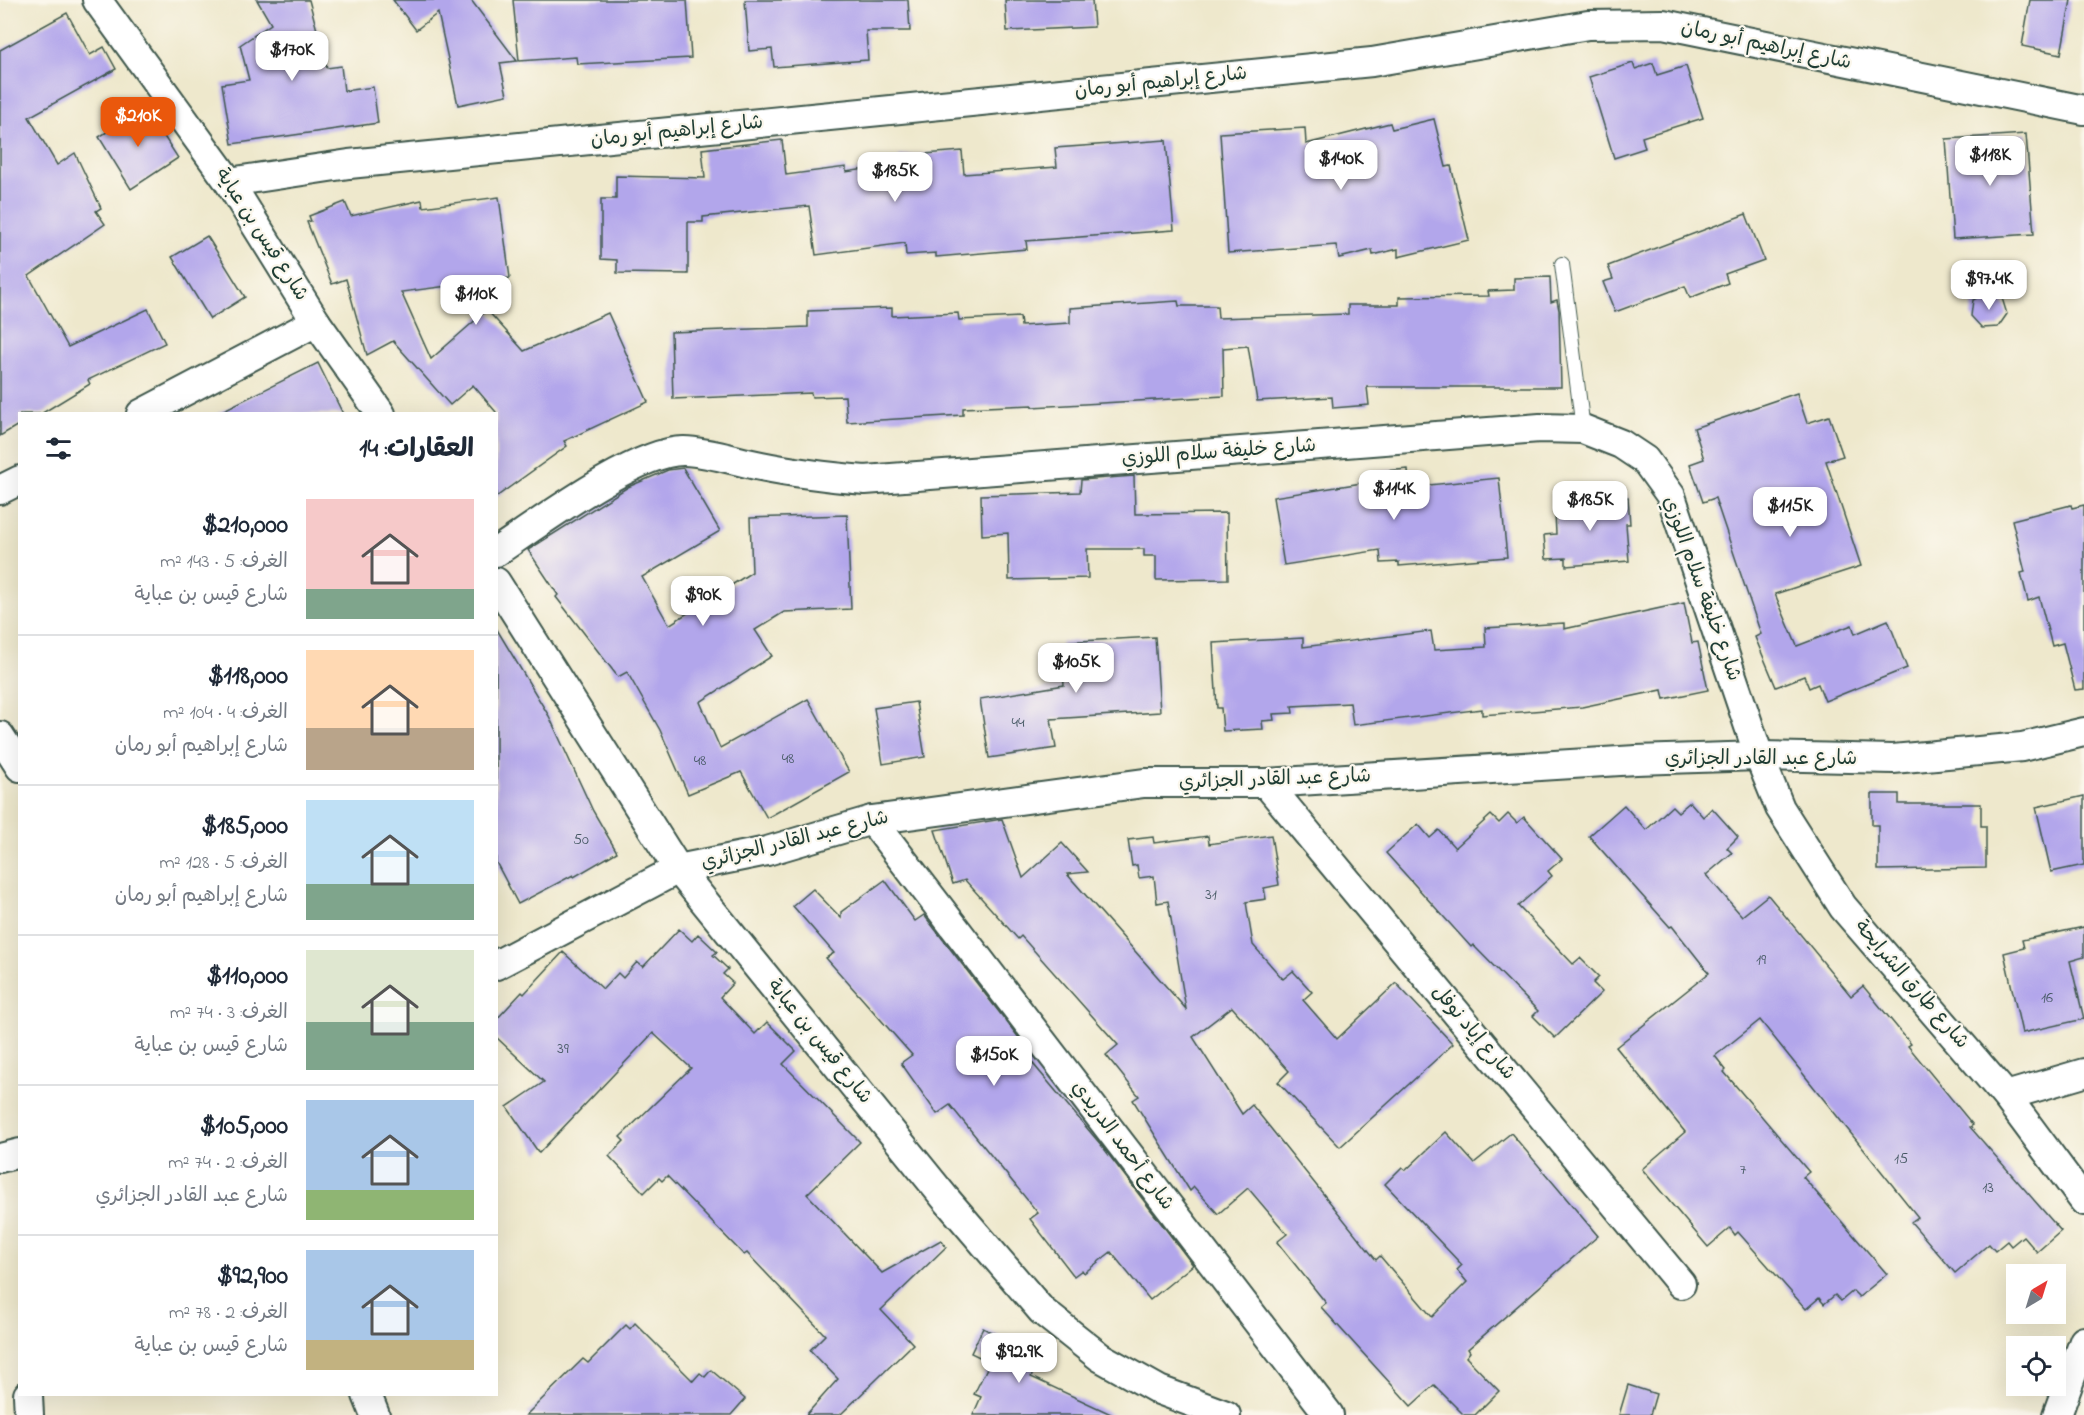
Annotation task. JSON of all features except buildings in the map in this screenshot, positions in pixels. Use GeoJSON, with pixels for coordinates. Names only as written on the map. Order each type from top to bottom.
{"type":"FeatureCollection","features":[{"type":"Feature","properties":{"kind":"street","name":"شارع قيس بن عباية"},"geometry":{"type":"LineString","coordinates":[[97,0],[229,182],[316,322],[380,412]]}},
{"type":"Feature","properties":{"kind":"street","name":"شارع إبراهيم أبو رمان"},"geometry":{"type":"LineString","coordinates":[[229,182],[349,164],[1372,62],[1659,12],[2084,110]]}},
{"type":"Feature","properties":{"kind":"street"},"geometry":{"type":"LineString","coordinates":[[157,410],[316,322]]}},
{"type":"Feature","properties":{"kind":"street","name":"شارع خليفة سلام اللوزي"},"geometry":{"type":"LineString","coordinates":[[498,551],[591,490],[646,460],[682,451],[718,455],[807,475],[865,480],[1540,428],[1583,429],[1621,444],[1645,460],[1671,496],[1759,756]]}},
{"type":"Feature","properties":{"kind":"street"},"geometry":{"type":"LineString","coordinates":[[0,490],[18,481]]}},
{"type":"Feature","properties":{"kind":"street","name":"شارع قيس بن عباية"},"geometry":{"type":"LineString","coordinates":[[498,585],[678,869],[945,1198],[1042,1311],[1100,1357],[1159,1390],[1226,1415]]}},
{"type":"Feature","properties":{"kind":"street","name":"شارع عبد القادر الجزائري"},"geometry":{"type":"LineString","coordinates":[[498,962],[678,869],[767,851],[872,820],[1144,783],[1266,783],[1636,760],[1759,756],[1893,759],[2022,747],[2084,732]]}},
{"type":"Feature","properties":{"kind":"street"},"geometry":{"type":"LineString","coordinates":[[0,736],[18,764]]}},
{"type":"Feature","properties":{"kind":"street","name":"شارع طارق الشرايحة"},"geometry":{"type":"LineString","coordinates":[[1759,756],[1780,808],[1844,908],[2006,1096],[2084,1201]]}},
{"type":"Feature","properties":{"kind":"street","name":"شارع إياد نوفل"},"geometry":{"type":"LineString","coordinates":[[1266,783],[1681,1284]]}},
{"type":"Feature","properties":{"kind":"street","name":"شارع أحمد الدريدي"},"geometry":{"type":"LineString","coordinates":[[872,820],[1329,1415]]}},
{"type":"Feature","properties":{"kind":"street"},"geometry":{"type":"LineString","coordinates":[[2006,1096],[2084,1073]]}},
{"type":"Feature","properties":{"kind":"street"},"geometry":{"type":"LineString","coordinates":[[0,1158],[18,1154]]}},
{"type":"Feature","properties":{"kind":"street"},"geometry":{"type":"LineString","coordinates":[[2057,1415],[2084,1341]]}},
{"type":"Feature","properties":{"kind":"street"},"geometry":{"type":"LineString","coordinates":[[28,1396],[29,1415]]}},
{"type":"Feature","properties":{"kind":"street"},"geometry":{"type":"LineString","coordinates":[[367,1396],[375,1415]]}},
{"type":"Feature","properties":{"kind":"lane"},"geometry":{"type":"LineString","coordinates":[[1562,264],[1583,429]]}}]}
